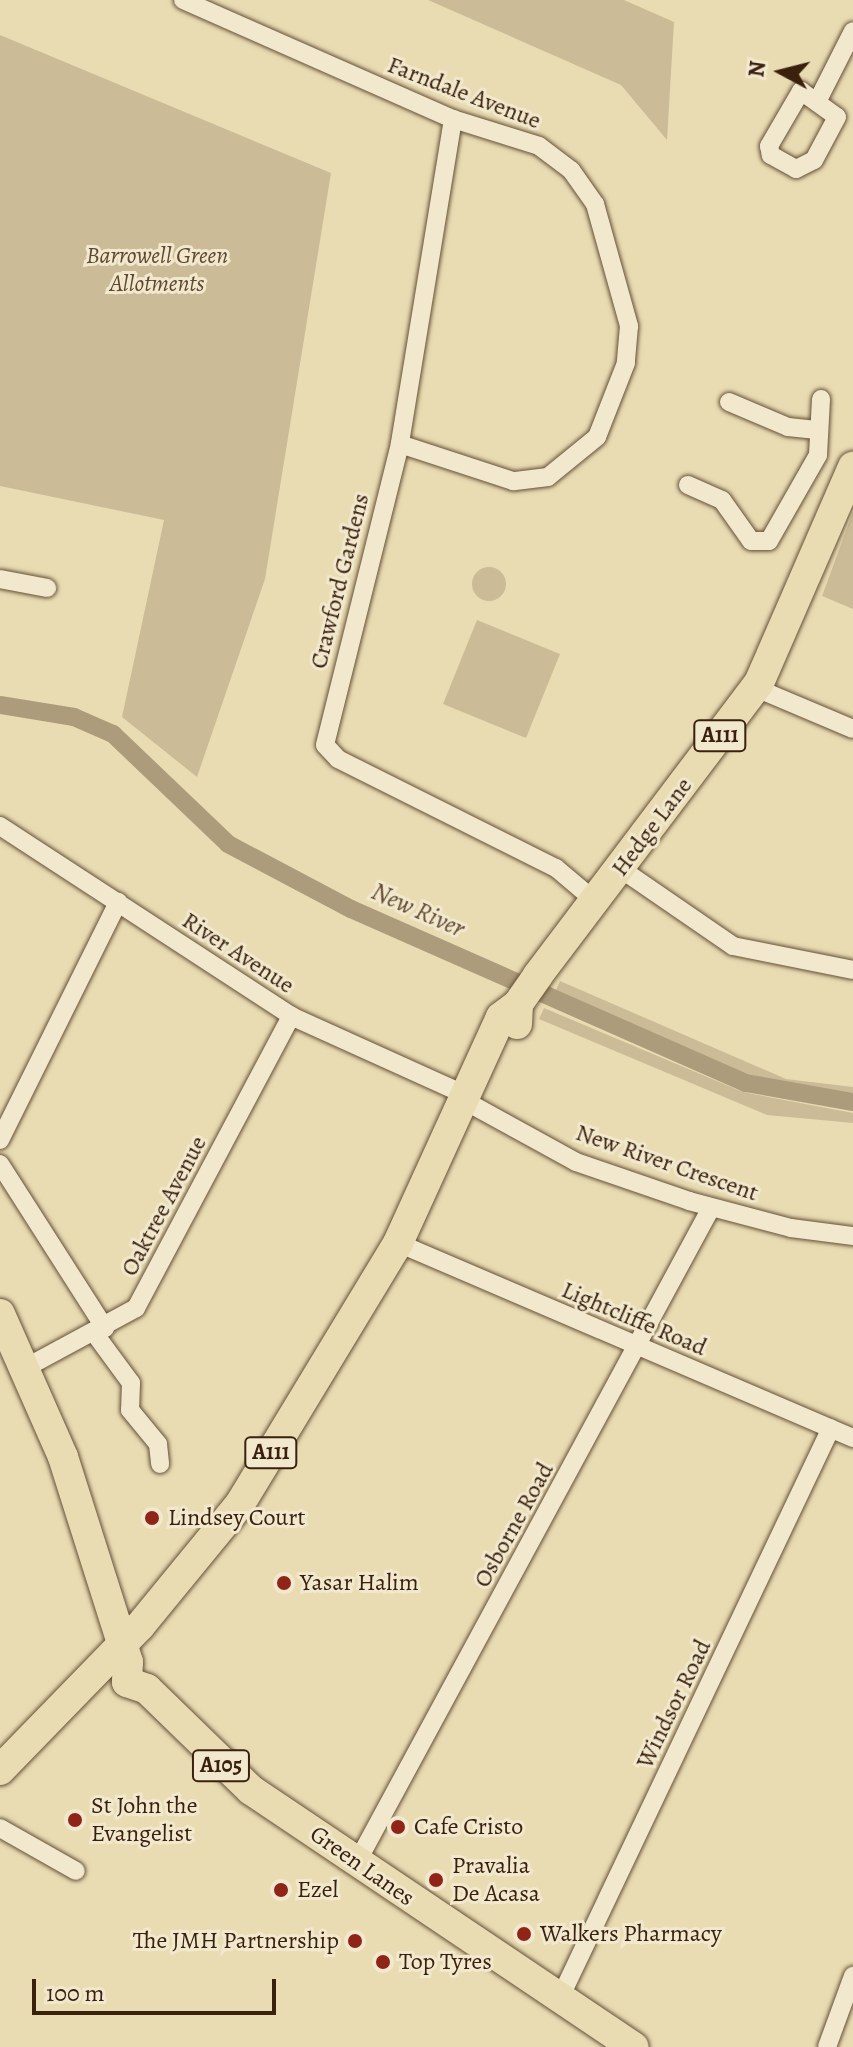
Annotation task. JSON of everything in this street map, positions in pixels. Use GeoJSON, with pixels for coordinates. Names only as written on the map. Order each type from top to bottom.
{"type":"FeatureCollection","features":[{"type":"Feature","properties":{"kind":"main road","name":"Hedge Lane"},"geometry":{"type":"LineString","coordinates":[[124,1653],[240,1504],[398,1243],[470,1100],[501,1017],[519,1003],[756,688],[853,467]]}},
{"type":"Feature","properties":{"kind":"main road","name":"Green Lanes"},"geometry":{"type":"LineString","coordinates":[[0,1314],[27,1367],[124,1653],[143,1668],[147,1689],[225,1769],[356,1864],[634,2047]]}},
{"type":"Feature","properties":{"kind":"main road","name":"A111"},"geometry":{"type":"LineString","coordinates":[[0,1770],[124,1653]]}},
{"type":"Feature","properties":{"kind":"street","name":"Farndale Avenue"},"geometry":{"type":"LineString","coordinates":[[192,2],[217,7],[453,119],[539,146],[571,170],[595,204],[621,277],[629,326],[626,363],[597,437],[575,462],[548,477],[513,481],[400,444]]}},
{"type":"Feature","properties":{"kind":"street"},"geometry":{"type":"LineString","coordinates":[[818,100],[853,31]]}},
{"type":"Feature","properties":{"kind":"street","name":"Crawford Gardens"},"geometry":{"type":"LineString","coordinates":[[453,119],[400,444],[325,745],[556,868],[595,901]]}},
{"type":"Feature","properties":{"kind":"street"},"geometry":{"type":"LineString","coordinates":[[688,485],[722,500],[751,541],[769,541],[807,479],[819,430],[821,399]]}},
{"type":"Feature","properties":{"kind":"street"},"geometry":{"type":"LineString","coordinates":[[729,402],[788,427],[819,430]]}},
{"type":"Feature","properties":{"kind":"street"},"geometry":{"type":"LineString","coordinates":[[807,479],[839,495]]}},
{"type":"Feature","properties":{"kind":"street"},"geometry":{"type":"LineString","coordinates":[[0,579],[47,588]]}},
{"type":"Feature","properties":{"kind":"street"},"geometry":{"type":"LineString","coordinates":[[756,688],[853,729]]}},
{"type":"Feature","properties":{"kind":"street","name":"River Avenue"},"geometry":{"type":"LineString","coordinates":[[0,826],[291,1016],[470,1100]]}},
{"type":"Feature","properties":{"kind":"street"},"geometry":{"type":"LineString","coordinates":[[621,869],[733,946],[853,970]]}},
{"type":"Feature","properties":{"kind":"street"},"geometry":{"type":"LineString","coordinates":[[0,1140],[118,902]]}},
{"type":"Feature","properties":{"kind":"street","name":"Oaktree Avenue"},"geometry":{"type":"LineString","coordinates":[[27,1367],[100,1331],[136,1308],[291,1016]]}},
{"type":"Feature","properties":{"kind":"street","name":"New River Crescent"},"geometry":{"type":"LineString","coordinates":[[470,1100],[576,1162],[711,1208],[853,1236]]}},
{"type":"Feature","properties":{"kind":"street"},"geometry":{"type":"LineString","coordinates":[[0,1164],[131,1383],[130,1410],[158,1444],[160,1464]]}},
{"type":"Feature","properties":{"kind":"street","name":"Osborne Road"},"geometry":{"type":"LineString","coordinates":[[356,1864],[638,1348],[711,1208]]}},
{"type":"Feature","properties":{"kind":"street","name":"Lightcliffe Road"},"geometry":{"type":"LineString","coordinates":[[398,1243],[853,1438]]}},
{"type":"Feature","properties":{"kind":"street","name":"Windsor Road"},"geometry":{"type":"LineString","coordinates":[[559,2000],[831,1428]]}},
{"type":"Feature","properties":{"kind":"street"},"geometry":{"type":"LineString","coordinates":[[0,1828],[76,1871]]}},
{"type":"Feature","properties":{"kind":"street"},"geometry":{"type":"LineString","coordinates":[[827,2047],[853,1976]]}},
{"type":"Feature","properties":{"kind":"green space"},"geometry":{"type":"Polygon","coordinates":[[[428,0],[624,0],[674,22],[667,140],[621,85],[428,0]]]}},
{"type":"Feature","properties":{"kind":"green space","name":"Barrowell Green Allotments"},"geometry":{"type":"Polygon","coordinates":[[[0,35],[331,173],[265,579],[197,777],[122,717],[164,520],[0,486],[0,35]]]}},
{"type":"Feature","properties":{"kind":"green space"},"geometry":{"type":"Polygon","coordinates":[[[853,512],[853,609],[822,596],[853,512]]]}},
{"type":"Feature","properties":{"kind":"green space"},"geometry":{"type":"Polygon","coordinates":[[[489,567],[501,572],[506,584],[501,596],[489,601],[477,596],[472,584],[477,572],[489,567]]]}},
{"type":"Feature","properties":{"kind":"green space"},"geometry":{"type":"Polygon","coordinates":[[[477,620],[560,654],[526,738],[443,704],[477,620]]]}},
{"type":"Feature","properties":{"kind":"green space"},"geometry":{"type":"Polygon","coordinates":[[[560,981],[786,1079],[853,1087],[853,1096],[727,1070],[556,990],[560,981]]]}},
{"type":"Feature","properties":{"kind":"green space"},"geometry":{"type":"Polygon","coordinates":[[[544,1008],[743,1092],[853,1113],[853,1123],[767,1115],[539,1019],[544,1008]]]}},
{"type":"Feature","properties":{"kind":"waterway","name":"New River"},"geometry":{"type":"LineString","coordinates":[[0,705],[74,717],[113,734],[228,844],[351,909],[746,1083],[853,1102]]}},
{"type":"Feature","properties":{"kind":"place","name":"Lindsey Court"},"geometry":{"type":"Point","coordinates":[152,1518]}},
{"type":"Feature","properties":{"kind":"place","name":"Yasar Halim"},"geometry":{"type":"Point","coordinates":[284,1583]}},
{"type":"Feature","properties":{"kind":"place","name":"St John the Evangelist"},"geometry":{"type":"Point","coordinates":[75,1820]}},
{"type":"Feature","properties":{"kind":"place","name":"Cafe Cristo"},"geometry":{"type":"Point","coordinates":[398,1827]}},
{"type":"Feature","properties":{"kind":"place","name":"Pravalia De Acasa"},"geometry":{"type":"Point","coordinates":[436,1880]}},
{"type":"Feature","properties":{"kind":"place","name":"Ezel"},"geometry":{"type":"Point","coordinates":[281,1890]}},
{"type":"Feature","properties":{"kind":"place","name":"Walkers Pharmacy"},"geometry":{"type":"Point","coordinates":[524,1934]}},
{"type":"Feature","properties":{"kind":"place","name":"The JMH Partnership"},"geometry":{"type":"Point","coordinates":[355,1941]}},
{"type":"Feature","properties":{"kind":"place","name":"Top Tyres"},"geometry":{"type":"Point","coordinates":[383,1962]}}]}
